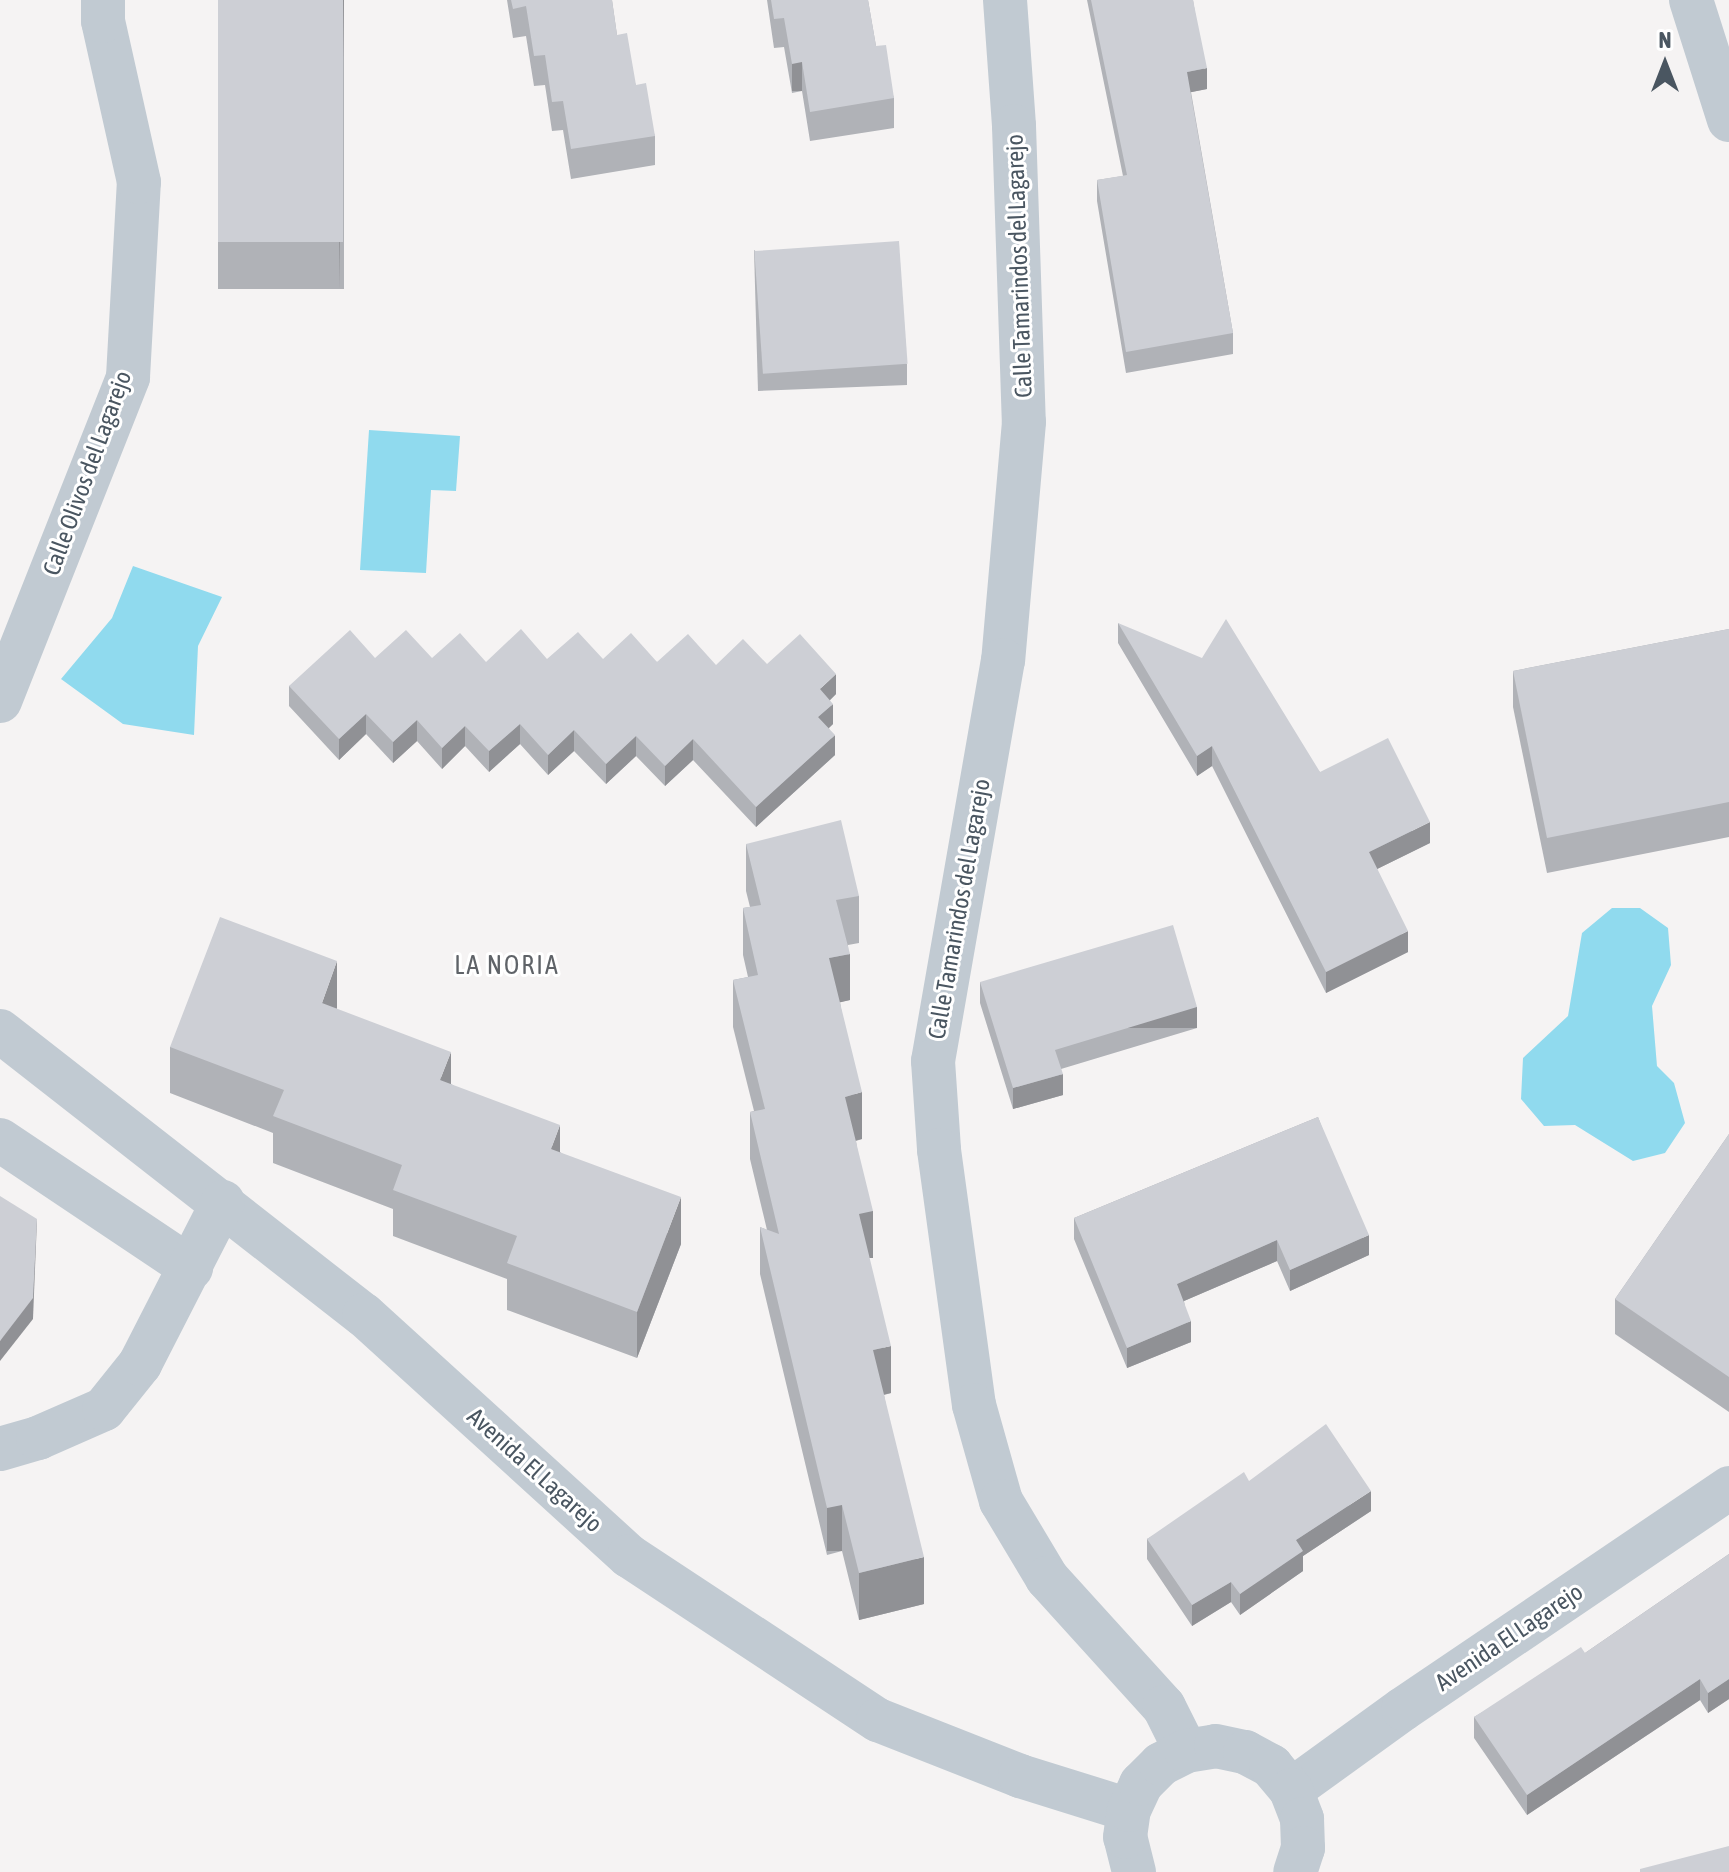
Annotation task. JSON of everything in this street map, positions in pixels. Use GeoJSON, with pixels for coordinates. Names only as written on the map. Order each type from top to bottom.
{"type":"FeatureCollection","features":[{"type":"Feature","properties":{"kind":"street","name":"Calle Olivos del Lagarejo"},"geometry":{"type":"LineString","coordinates":[[0,701],[128,377],[139,182],[103,21],[103,0]]}},
{"type":"Feature","properties":{"kind":"street","name":"Calle Tamarindos del Lagarejo"},"geometry":{"type":"LineString","coordinates":[[1005,0],[1014,126],[1024,422],[1003,660],[933,1061],[939,1150],[974,1405],[1001,1501],[1047,1578],[1164,1707],[1186,1751]]}},
{"type":"Feature","properties":{"kind":"street"},"geometry":{"type":"LineString","coordinates":[[1691,0],[1729,120]]}},
{"type":"Feature","properties":{"kind":"street","name":"Avenida El Lagarejo"},"geometry":{"type":"LineString","coordinates":[[0,1031],[364,1315],[629,1556],[878,1720],[1020,1776],[1129,1810]]}},
{"type":"Feature","properties":{"kind":"street"},"geometry":{"type":"LineString","coordinates":[[0,1140],[191,1268]]}},
{"type":"Feature","properties":{"kind":"street"},"geometry":{"type":"LineString","coordinates":[[0,1449],[38,1438],[104,1409],[140,1364],[223,1202]]}},
{"type":"Feature","properties":{"kind":"street","name":"Avenida El Lagarejo"},"geometry":{"type":"LineString","coordinates":[[1291,1790],[1403,1709],[1729,1488]]}},
{"type":"Feature","properties":{"kind":"street"},"geometry":{"type":"LineString","coordinates":[[1134,1872],[1125,1837],[1129,1810],[1141,1784],[1161,1764],[1186,1751],[1216,1746],[1245,1752],[1271,1766],[1291,1790],[1302,1819],[1303,1848],[1295,1872]]}},
{"type":"Feature","properties":{"kind":"water"},"geometry":{"type":"Polygon","coordinates":[[[369,430],[460,436],[456,491],[431,490],[426,573],[360,570],[369,430]]]}},
{"type":"Feature","properties":{"kind":"water"},"geometry":{"type":"Polygon","coordinates":[[[133,566],[222,597],[198,646],[194,735],[123,724],[61,679],[112,618],[133,566]]]}},
{"type":"Feature","properties":{"kind":"water"},"geometry":{"type":"Polygon","coordinates":[[[1612,908],[1640,908],[1668,928],[1671,965],[1652,1006],[1657,1066],[1674,1083],[1685,1123],[1665,1153],[1633,1161],[1575,1125],[1544,1126],[1521,1099],[1523,1058],[1568,1016],[1582,933],[1612,908]]]}},
{"type":"Feature","properties":{"kind":"building"},"geometry":{"type":"Polygon","coordinates":[[[218,0],[343,0],[343,242],[218,242],[218,0]]]}},
{"type":"Feature","properties":{"kind":"building"},"geometry":{"type":"Polygon","coordinates":[[[511,0],[612,0],[617,35],[627,33],[636,85],[646,83],[655,136],[571,149],[563,101],[552,102],[545,55],[534,56],[526,6],[513,9],[511,0]]]}},
{"type":"Feature","properties":{"kind":"building"},"geometry":{"type":"Polygon","coordinates":[[[771,0],[868,0],[876,46],[886,45],[894,98],[810,112],[802,62],[792,64],[784,18],[774,19],[771,0]]]}},
{"type":"Feature","properties":{"kind":"building"},"geometry":{"type":"Polygon","coordinates":[[[1091,0],[1193,0],[1207,68],[1187,72],[1233,333],[1126,352],[1097,180],[1127,175],[1091,0]]]}},
{"type":"Feature","properties":{"kind":"building"},"geometry":{"type":"Polygon","coordinates":[[[899,241],[908,364],[763,374],[754,251],[899,241]]]}},
{"type":"Feature","properties":{"kind":"building"},"geometry":{"type":"Polygon","coordinates":[[[1226,619],[1320,772],[1388,738],[1430,822],[1369,852],[1408,931],[1326,972],[1212,746],[1197,756],[1118,623],[1202,658],[1226,619]]]}},
{"type":"Feature","properties":{"kind":"building"},"geometry":{"type":"Polygon","coordinates":[[[521,629],[547,659],[578,632],[603,659],[631,633],[657,662],[688,634],[716,665],[743,639],[767,664],[800,634],[836,674],[820,689],[833,704],[818,717],[835,735],[756,807],[693,739],[665,766],[636,736],[606,764],[574,730],[548,755],[520,724],[489,751],[465,726],[442,748],[417,720],[393,742],[366,714],[339,739],[289,686],[350,630],[375,658],[406,630],[432,658],[460,633],[486,662],[521,629]]]}},
{"type":"Feature","properties":{"kind":"building"},"geometry":{"type":"Polygon","coordinates":[[[1729,629],[1729,802],[1547,838],[1513,671],[1729,629]]]}},
{"type":"Feature","properties":{"kind":"building"},"geometry":{"type":"Polygon","coordinates":[[[841,820],[859,896],[836,900],[850,954],[829,958],[862,1092],[845,1097],[873,1211],[859,1214],[891,1346],[873,1350],[924,1557],[859,1573],[842,1505],[827,1508],[760,1227],[779,1234],[750,1112],[765,1109],[733,980],[758,975],[743,908],[761,905],[746,844],[841,820]]]}},
{"type":"Feature","properties":{"kind":"building"},"geometry":{"type":"Polygon","coordinates":[[[220,917],[337,961],[322,1003],[451,1052],[440,1080],[560,1125],[551,1149],[681,1197],[637,1312],[507,1263],[517,1236],[393,1190],[402,1165],[273,1116],[284,1090],[170,1047],[220,917]]]}},
{"type":"Feature","properties":{"kind":"building"},"geometry":{"type":"Polygon","coordinates":[[[1173,925],[1197,1007],[1055,1050],[1063,1074],[1013,1088],[980,982],[1173,925]]]}},
{"type":"Feature","properties":{"kind":"building"},"geometry":{"type":"Polygon","coordinates":[[[1318,1117],[1369,1235],[1290,1270],[1277,1240],[1177,1284],[1191,1321],[1127,1348],[1074,1218],[1318,1117]]]}},
{"type":"Feature","properties":{"kind":"building"},"geometry":{"type":"Polygon","coordinates":[[[1729,1134],[1729,1377],[1615,1299],[1729,1134]]]}},
{"type":"Feature","properties":{"kind":"building"},"geometry":{"type":"Polygon","coordinates":[[[0,1196],[37,1219],[33,1298],[0,1341],[0,1196]]]}},
{"type":"Feature","properties":{"kind":"building"},"geometry":{"type":"Polygon","coordinates":[[[1326,1424],[1371,1491],[1296,1540],[1303,1551],[1240,1594],[1231,1582],[1192,1605],[1147,1539],[1244,1472],[1249,1481],[1326,1424]]]}},
{"type":"Feature","properties":{"kind":"building"},"geometry":{"type":"Polygon","coordinates":[[[1729,1554],[1729,1679],[1708,1693],[1700,1679],[1527,1795],[1474,1717],[1581,1647],[1585,1653],[1729,1554]]]}},
{"type":"Feature","properties":{"kind":"building"},"geometry":{"type":"Polygon","coordinates":[[[1729,1846],[1729,1872],[1640,1872],[1640,1869],[1729,1846]]]}},
{"type":"Feature","properties":{"kind":"district","name":"LA NORIA"},"geometry":{"type":"Point","coordinates":[507,966]}}]}
